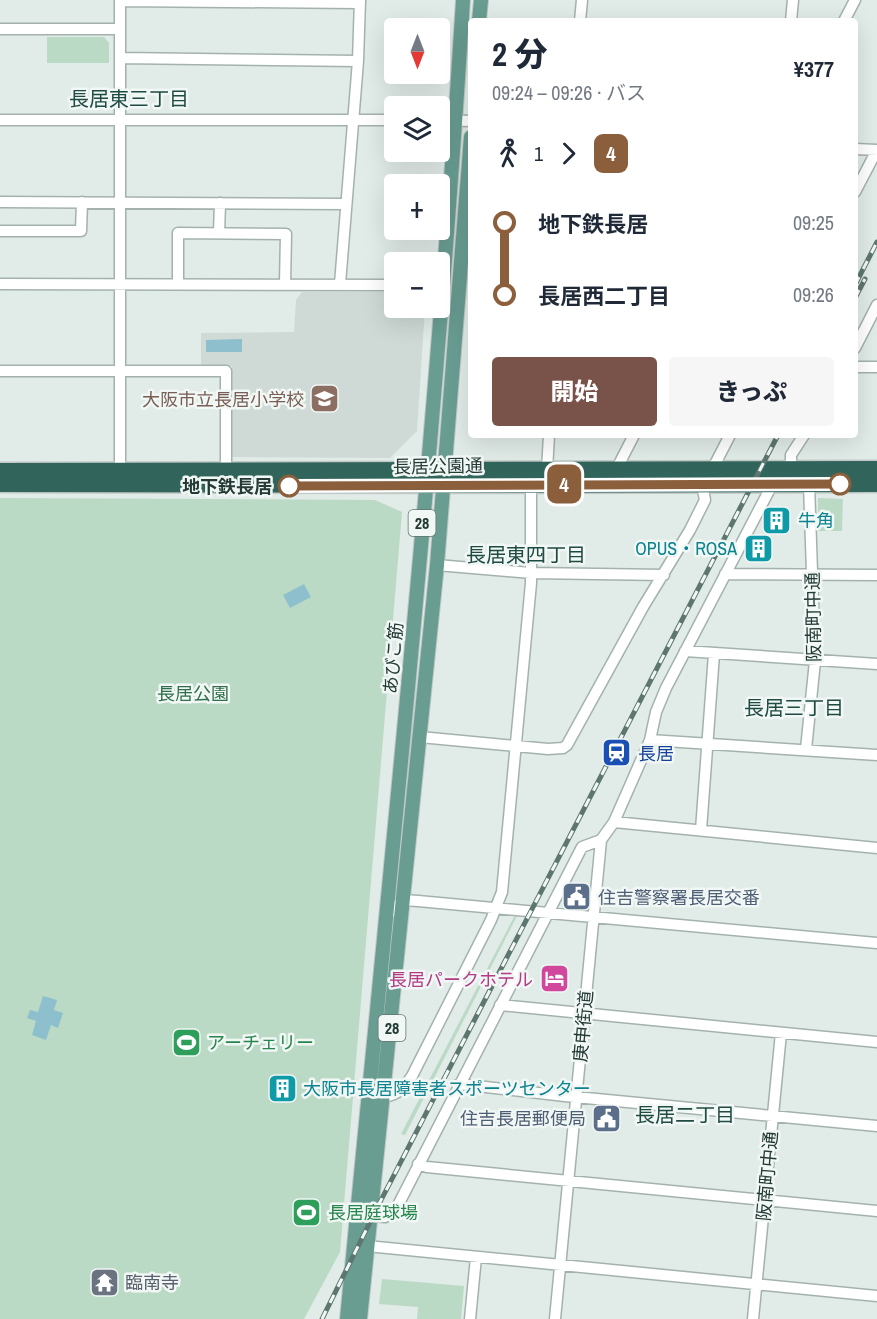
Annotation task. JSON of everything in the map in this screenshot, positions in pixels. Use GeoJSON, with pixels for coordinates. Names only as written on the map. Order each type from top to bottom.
{"type":"FeatureCollection","features":[{"type":"Feature","properties":{"kind":"highway","name":"長居公園通"},"geometry":{"type":"LineString","coordinates":[[0,484],[426,478],[547,470],[877,469]]}},
{"type":"Feature","properties":{"kind":"highway","name":"長居公園通"},"geometry":{"type":"LineString","coordinates":[[0,471],[226,471],[426,478]]}},
{"type":"Feature","properties":{"kind":"highway","name":"長居公園通"},"geometry":{"type":"LineString","coordinates":[[444,477],[531,484],[877,484]]}},
{"type":"Feature","properties":{"kind":"main road","name":"あびこ筋"},"geometry":{"type":"LineString","coordinates":[[443,252],[463,0]]}},
{"type":"Feature","properties":{"kind":"main road"},"geometry":{"type":"LineString","coordinates":[[479,18],[481,0]]}},
{"type":"Feature","properties":{"kind":"main road","name":"あびこ筋"},"geometry":{"type":"LineString","coordinates":[[360,1319],[465,286],[468,212]]}},
{"type":"Feature","properties":{"kind":"main road","name":"あびこ筋"},"geometry":{"type":"LineString","coordinates":[[347,1319],[426,478],[438,318]]}},
{"type":"Feature","properties":{"kind":"street"},"geometry":{"type":"LineString","coordinates":[[580,18],[582,0]]}},
{"type":"Feature","properties":{"kind":"street"},"geometry":{"type":"LineString","coordinates":[[791,18],[794,0]]}},
{"type":"Feature","properties":{"kind":"street"},"geometry":{"type":"LineString","coordinates":[[846,18],[855,0]]}},
{"type":"Feature","properties":{"kind":"street"},"geometry":{"type":"LineString","coordinates":[[120,471],[120,1],[360,2],[358,61],[340,284]]}},
{"type":"Feature","properties":{"kind":"street"},"geometry":{"type":"LineString","coordinates":[[0,29],[120,29]]}},
{"type":"Feature","properties":{"kind":"street"},"geometry":{"type":"LineString","coordinates":[[120,58],[358,61]]}},
{"type":"Feature","properties":{"kind":"street"},"geometry":{"type":"LineString","coordinates":[[0,120],[384,120]]}},
{"type":"Feature","properties":{"kind":"street"},"geometry":{"type":"LineString","coordinates":[[450,120],[468,121]]}},
{"type":"Feature","properties":{"kind":"street"},"geometry":{"type":"LineString","coordinates":[[858,149],[877,150],[858,186]]}},
{"type":"Feature","properties":{"kind":"street"},"geometry":{"type":"LineString","coordinates":[[0,202],[345,204]]}},
{"type":"Feature","properties":{"kind":"street"},"geometry":{"type":"LineString","coordinates":[[0,231],[81,231],[82,202]]}},
{"type":"Feature","properties":{"kind":"street"},"geometry":{"type":"LineString","coordinates":[[219,234],[220,203]]}},
{"type":"Feature","properties":{"kind":"street"},"geometry":{"type":"LineString","coordinates":[[178,284],[178,233],[286,234],[285,284]]}},
{"type":"Feature","properties":{"kind":"street"},"geometry":{"type":"LineString","coordinates":[[0,284],[384,285]]}},
{"type":"Feature","properties":{"kind":"street"},"geometry":{"type":"LineString","coordinates":[[858,342],[877,305]]}},
{"type":"Feature","properties":{"kind":"street"},"geometry":{"type":"LineString","coordinates":[[858,367],[877,367]]}},
{"type":"Feature","properties":{"kind":"street"},"geometry":{"type":"LineString","coordinates":[[0,371],[226,371],[226,471]]}},
{"type":"Feature","properties":{"kind":"street"},"geometry":{"type":"LineString","coordinates":[[547,470],[549,438]]}},
{"type":"Feature","properties":{"kind":"street"},"geometry":{"type":"LineString","coordinates":[[616,470],[632,438]]}},
{"type":"Feature","properties":{"kind":"street"},"geometry":{"type":"LineString","coordinates":[[712,470],[728,438]]}},
{"type":"Feature","properties":{"kind":"street"},"geometry":{"type":"LineString","coordinates":[[791,468],[791,455],[802,438]]}},
{"type":"Feature","properties":{"kind":"street"},"geometry":{"type":"LineString","coordinates":[[370,1216],[385,1217],[394,1213],[582,847],[600,840],[614,822],[650,740],[656,712],[685,651],[773,483]]}},
{"type":"Feature","properties":{"kind":"street"},"geometry":{"type":"LineString","coordinates":[[384,1097],[396,1095],[412,1076],[502,892],[531,573],[531,484]]}},
{"type":"Feature","properties":{"kind":"street","name":"阪南町中通"},"geometry":{"type":"LineString","coordinates":[[806,750],[815,661],[809,484]]}},
{"type":"Feature","properties":{"kind":"street"},"geometry":{"type":"LineString","coordinates":[[420,737],[556,749],[567,745],[705,500],[702,485]]}},
{"type":"Feature","properties":{"kind":"street"},"geometry":{"type":"LineString","coordinates":[[437,565],[531,573],[664,575]]}},
{"type":"Feature","properties":{"kind":"street"},"geometry":{"type":"LineString","coordinates":[[725,574],[877,575]]}},
{"type":"Feature","properties":{"kind":"street"},"geometry":{"type":"LineString","coordinates":[[685,651],[877,664]]}},
{"type":"Feature","properties":{"kind":"street"},"geometry":{"type":"LineString","coordinates":[[700,831],[714,654]]}},
{"type":"Feature","properties":{"kind":"street"},"geometry":{"type":"LineString","coordinates":[[650,740],[877,755]]}},
{"type":"Feature","properties":{"kind":"street"},"geometry":{"type":"LineString","coordinates":[[614,822],[877,848]]}},
{"type":"Feature","properties":{"kind":"street","name":"庚申街道"},"geometry":{"type":"LineString","coordinates":[[555,1319],[600,840]]}},
{"type":"Feature","properties":{"kind":"street"},"geometry":{"type":"LineString","coordinates":[[386,917],[403,900],[877,944]]}},
{"type":"Feature","properties":{"kind":"street"},"geometry":{"type":"LineString","coordinates":[[500,1005],[877,1042]]}},
{"type":"Feature","properties":{"kind":"street","name":"阪南町中通"},"geometry":{"type":"LineString","coordinates":[[753,1319],[781,1033]]}},
{"type":"Feature","properties":{"kind":"street"},"geometry":{"type":"LineString","coordinates":[[459,1083],[576,1097],[877,1126]]}},
{"type":"Feature","properties":{"kind":"street"},"geometry":{"type":"LineString","coordinates":[[418,1164],[427,1167],[877,1211]]}},
{"type":"Feature","properties":{"kind":"street"},"geometry":{"type":"LineString","coordinates":[[367,1246],[877,1296]]}},
{"type":"Feature","properties":{"kind":"street"},"geometry":{"type":"LineString","coordinates":[[470,1319],[476,1257]]}},
{"type":"Feature","properties":{"kind":"shaded area","name":"大阪市立長居小学校"},"geometry":{"type":"Polygon","coordinates":[[[302,292],[384,292],[384,318],[424,318],[417,431],[390,458],[232,457],[232,366],[201,366],[201,333],[294,332],[296,300],[302,292]]]}},
{"type":"Feature","properties":{"kind":"green space"},"geometry":{"type":"Polygon","coordinates":[[[47,37],[104,37],[109,43],[109,63],[47,63],[47,37]]]}},
{"type":"Feature","properties":{"kind":"green space","name":"長居公園"},"geometry":{"type":"Polygon","coordinates":[[[0,498],[375,500],[402,512],[340,1252],[304,1319],[0,1319],[0,498]]]}},
{"type":"Feature","properties":{"kind":"green space"},"geometry":{"type":"Polygon","coordinates":[[[818,498],[843,499],[842,531],[818,531],[818,498]]]}},
{"type":"Feature","properties":{"kind":"green space"},"geometry":{"type":"Polygon","coordinates":[[[517,916],[405,1135],[401,1134],[514,917],[517,916]]]}},
{"type":"Feature","properties":{"kind":"green space"},"geometry":{"type":"Polygon","coordinates":[[[382,1279],[464,1286],[461,1319],[417,1319],[418,1307],[379,1304],[382,1279]]]}},
{"type":"Feature","properties":{"kind":"water"},"geometry":{"type":"Polygon","coordinates":[[[242,339],[242,352],[206,352],[206,340],[242,339]]]}},
{"type":"Feature","properties":{"kind":"water"},"geometry":{"type":"Polygon","coordinates":[[[304,584],[311,597],[290,608],[283,595],[304,584]]]}},
{"type":"Feature","properties":{"kind":"water"},"geometry":{"type":"Polygon","coordinates":[[[43,996],[57,1000],[54,1010],[63,1013],[58,1028],[51,1025],[46,1040],[32,1035],[36,1021],[27,1018],[30,1010],[38,1012],[43,996]]]}},
{"type":"Feature","properties":{"kind":"railway"},"geometry":{"type":"LineString","coordinates":[[858,279],[877,242]]}},
{"type":"Feature","properties":{"kind":"railway"},"geometry":{"type":"LineString","coordinates":[[858,292],[865,279]]}},
{"type":"Feature","properties":{"kind":"railway"},"geometry":{"type":"LineString","coordinates":[[322,1319],[379,1204],[776,438]]}},
{"type":"Feature","properties":{"kind":"bus line","name":"4"},"geometry":{"type":"LineString","coordinates":[[289,486],[840,484]]}},
{"type":"Feature","properties":{"kind":"place","name":"大阪市立長居小学校"},"geometry":{"type":"Point","coordinates":[325,399]}},
{"type":"Feature","properties":{"kind":"place","name":"地下鉄長居"},"geometry":{"type":"Point","coordinates":[289,486]}},
{"type":"Feature","properties":{"kind":"place","name":"牛角"},"geometry":{"type":"Point","coordinates":[777,520]}},
{"type":"Feature","properties":{"kind":"place","name":"OPUS・ROSA"},"geometry":{"type":"Point","coordinates":[758,548]}},
{"type":"Feature","properties":{"kind":"place","name":"長居"},"geometry":{"type":"Point","coordinates":[617,753]}},
{"type":"Feature","properties":{"kind":"place","name":"住吉警察署長居交番"},"geometry":{"type":"Point","coordinates":[577,897]}},
{"type":"Feature","properties":{"kind":"place","name":"長居パークホテル"},"geometry":{"type":"Point","coordinates":[554,979]}},
{"type":"Feature","properties":{"kind":"place","name":"アーチェリー"},"geometry":{"type":"Point","coordinates":[186,1042]}},
{"type":"Feature","properties":{"kind":"place","name":"大阪市長居障害者スポーツセンター"},"geometry":{"type":"Point","coordinates":[282,1088]}},
{"type":"Feature","properties":{"kind":"place","name":"住吉長居郵便局"},"geometry":{"type":"Point","coordinates":[607,1118]}},
{"type":"Feature","properties":{"kind":"place","name":"長居庭球場"},"geometry":{"type":"Point","coordinates":[307,1212]}},
{"type":"Feature","properties":{"kind":"place","name":"臨南寺"},"geometry":{"type":"Point","coordinates":[104,1282]}},
{"type":"Feature","properties":{"kind":"district","name":"長居東三丁目"},"geometry":{"type":"Point","coordinates":[129,98]}},
{"type":"Feature","properties":{"kind":"district","name":"長居東四丁目"},"geometry":{"type":"Point","coordinates":[526,554]}},
{"type":"Feature","properties":{"kind":"district","name":"長居三丁目"},"geometry":{"type":"Point","coordinates":[794,707]}},
{"type":"Feature","properties":{"kind":"district","name":"長居二丁目"},"geometry":{"type":"Point","coordinates":[685,1114]}}]}
